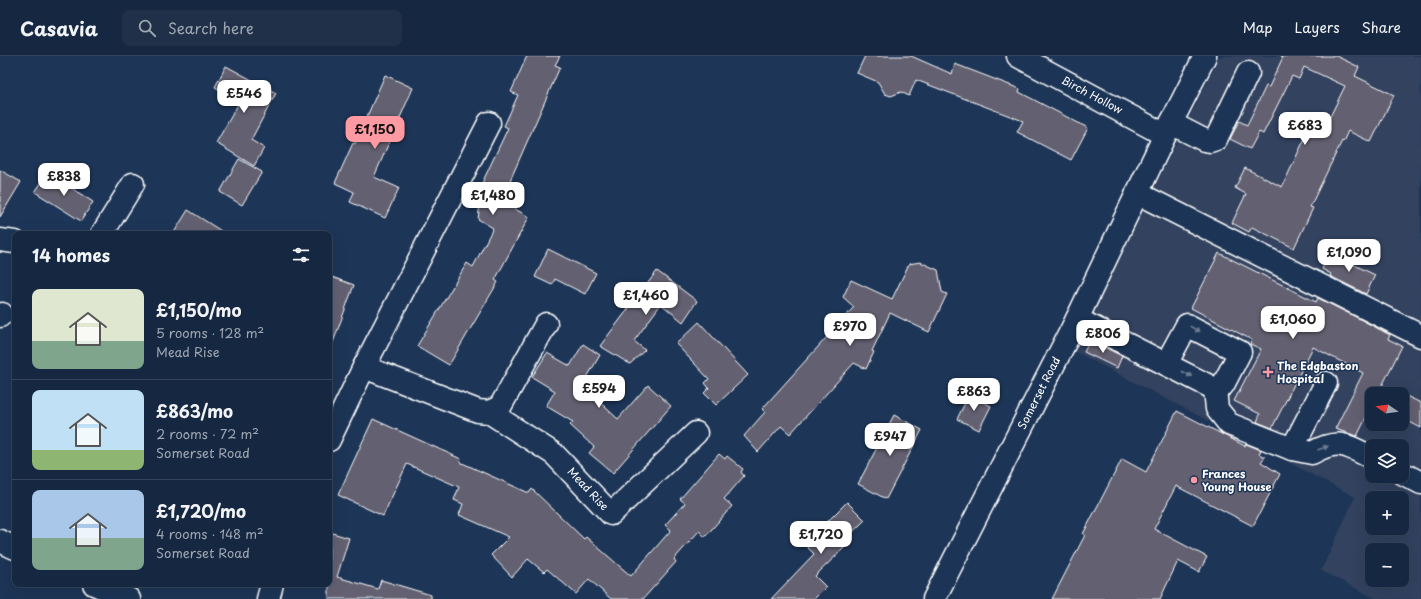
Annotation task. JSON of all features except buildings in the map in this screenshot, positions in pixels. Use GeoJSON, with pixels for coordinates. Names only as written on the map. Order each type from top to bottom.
{"type":"FeatureCollection","features":[{"type":"Feature","properties":{"kind":"street","name":"Birch Hollow"},"geometry":{"type":"LineString","coordinates":[[1018,56],[1168,129],[1210,141],[1216,139],[1248,73]]}},
{"type":"Feature","properties":{"kind":"street","name":"Somerset Road"},"geometry":{"type":"LineString","coordinates":[[934,599],[1077,319],[1168,129],[1205,56]]}},
{"type":"Feature","properties":{"kind":"street"},"geometry":{"type":"LineString","coordinates":[[332,434],[364,367],[489,123]]}},
{"type":"Feature","properties":{"kind":"street"},"geometry":{"type":"LineString","coordinates":[[104,231],[133,184]]}},
{"type":"Feature","properties":{"kind":"street"},"geometry":{"type":"LineString","coordinates":[[1137,193],[1421,336]]}},
{"type":"Feature","properties":{"kind":"street"},"geometry":{"type":"LineString","coordinates":[[0,240],[12,242]]}},
{"type":"Feature","properties":{"kind":"street"},"geometry":{"type":"LineString","coordinates":[[1077,319],[1215,389]]}},
{"type":"Feature","properties":{"kind":"street"},"geometry":{"type":"LineString","coordinates":[[489,412],[500,407],[546,324]]}},
{"type":"Feature","properties":{"kind":"street"},"geometry":{"type":"LineString","coordinates":[[1166,364],[1187,325],[1240,352],[1223,385],[1215,389]]}},
{"type":"Feature","properties":{"kind":"street","name":"Mead Rise"},"geometry":{"type":"LineString","coordinates":[[364,367],[478,412],[489,412],[554,454],[611,514],[696,433]]}},
{"type":"Feature","properties":{"kind":"street"},"geometry":{"type":"LineString","coordinates":[[1292,449],[1326,383]]}},
{"type":"Feature","properties":{"kind":"street"},"geometry":{"type":"LineString","coordinates":[[1215,389],[1217,409],[1230,424],[1292,449],[1312,453],[1324,446],[1338,444],[1350,446],[1365,454]]}},
{"type":"Feature","properties":{"kind":"street"},"geometry":{"type":"LineString","coordinates":[[1409,477],[1421,483]]}},
{"type":"Feature","properties":{"kind":"street"},"geometry":{"type":"LineString","coordinates":[[0,541],[12,547]]}},
{"type":"Feature","properties":{"kind":"street"},"geometry":{"type":"LineString","coordinates":[[268,599],[271,587]]}},
{"type":"Feature","properties":{"kind":"shaded area","name":"The Edgbaston Hospital"},"geometry":{"type":"Polygon","coordinates":[[[1220,56],[1421,56],[1421,599],[1377,599],[1321,571],[1355,497],[1072,350],[1220,56]]]}},
{"type":"Feature","properties":{"kind":"place","name":"The Edgbaston Hospital"},"geometry":{"type":"Point","coordinates":[1268,372]}},
{"type":"Feature","properties":{"kind":"place","name":"Frances Young House"},"geometry":{"type":"Point","coordinates":[1194,480]}}]}
